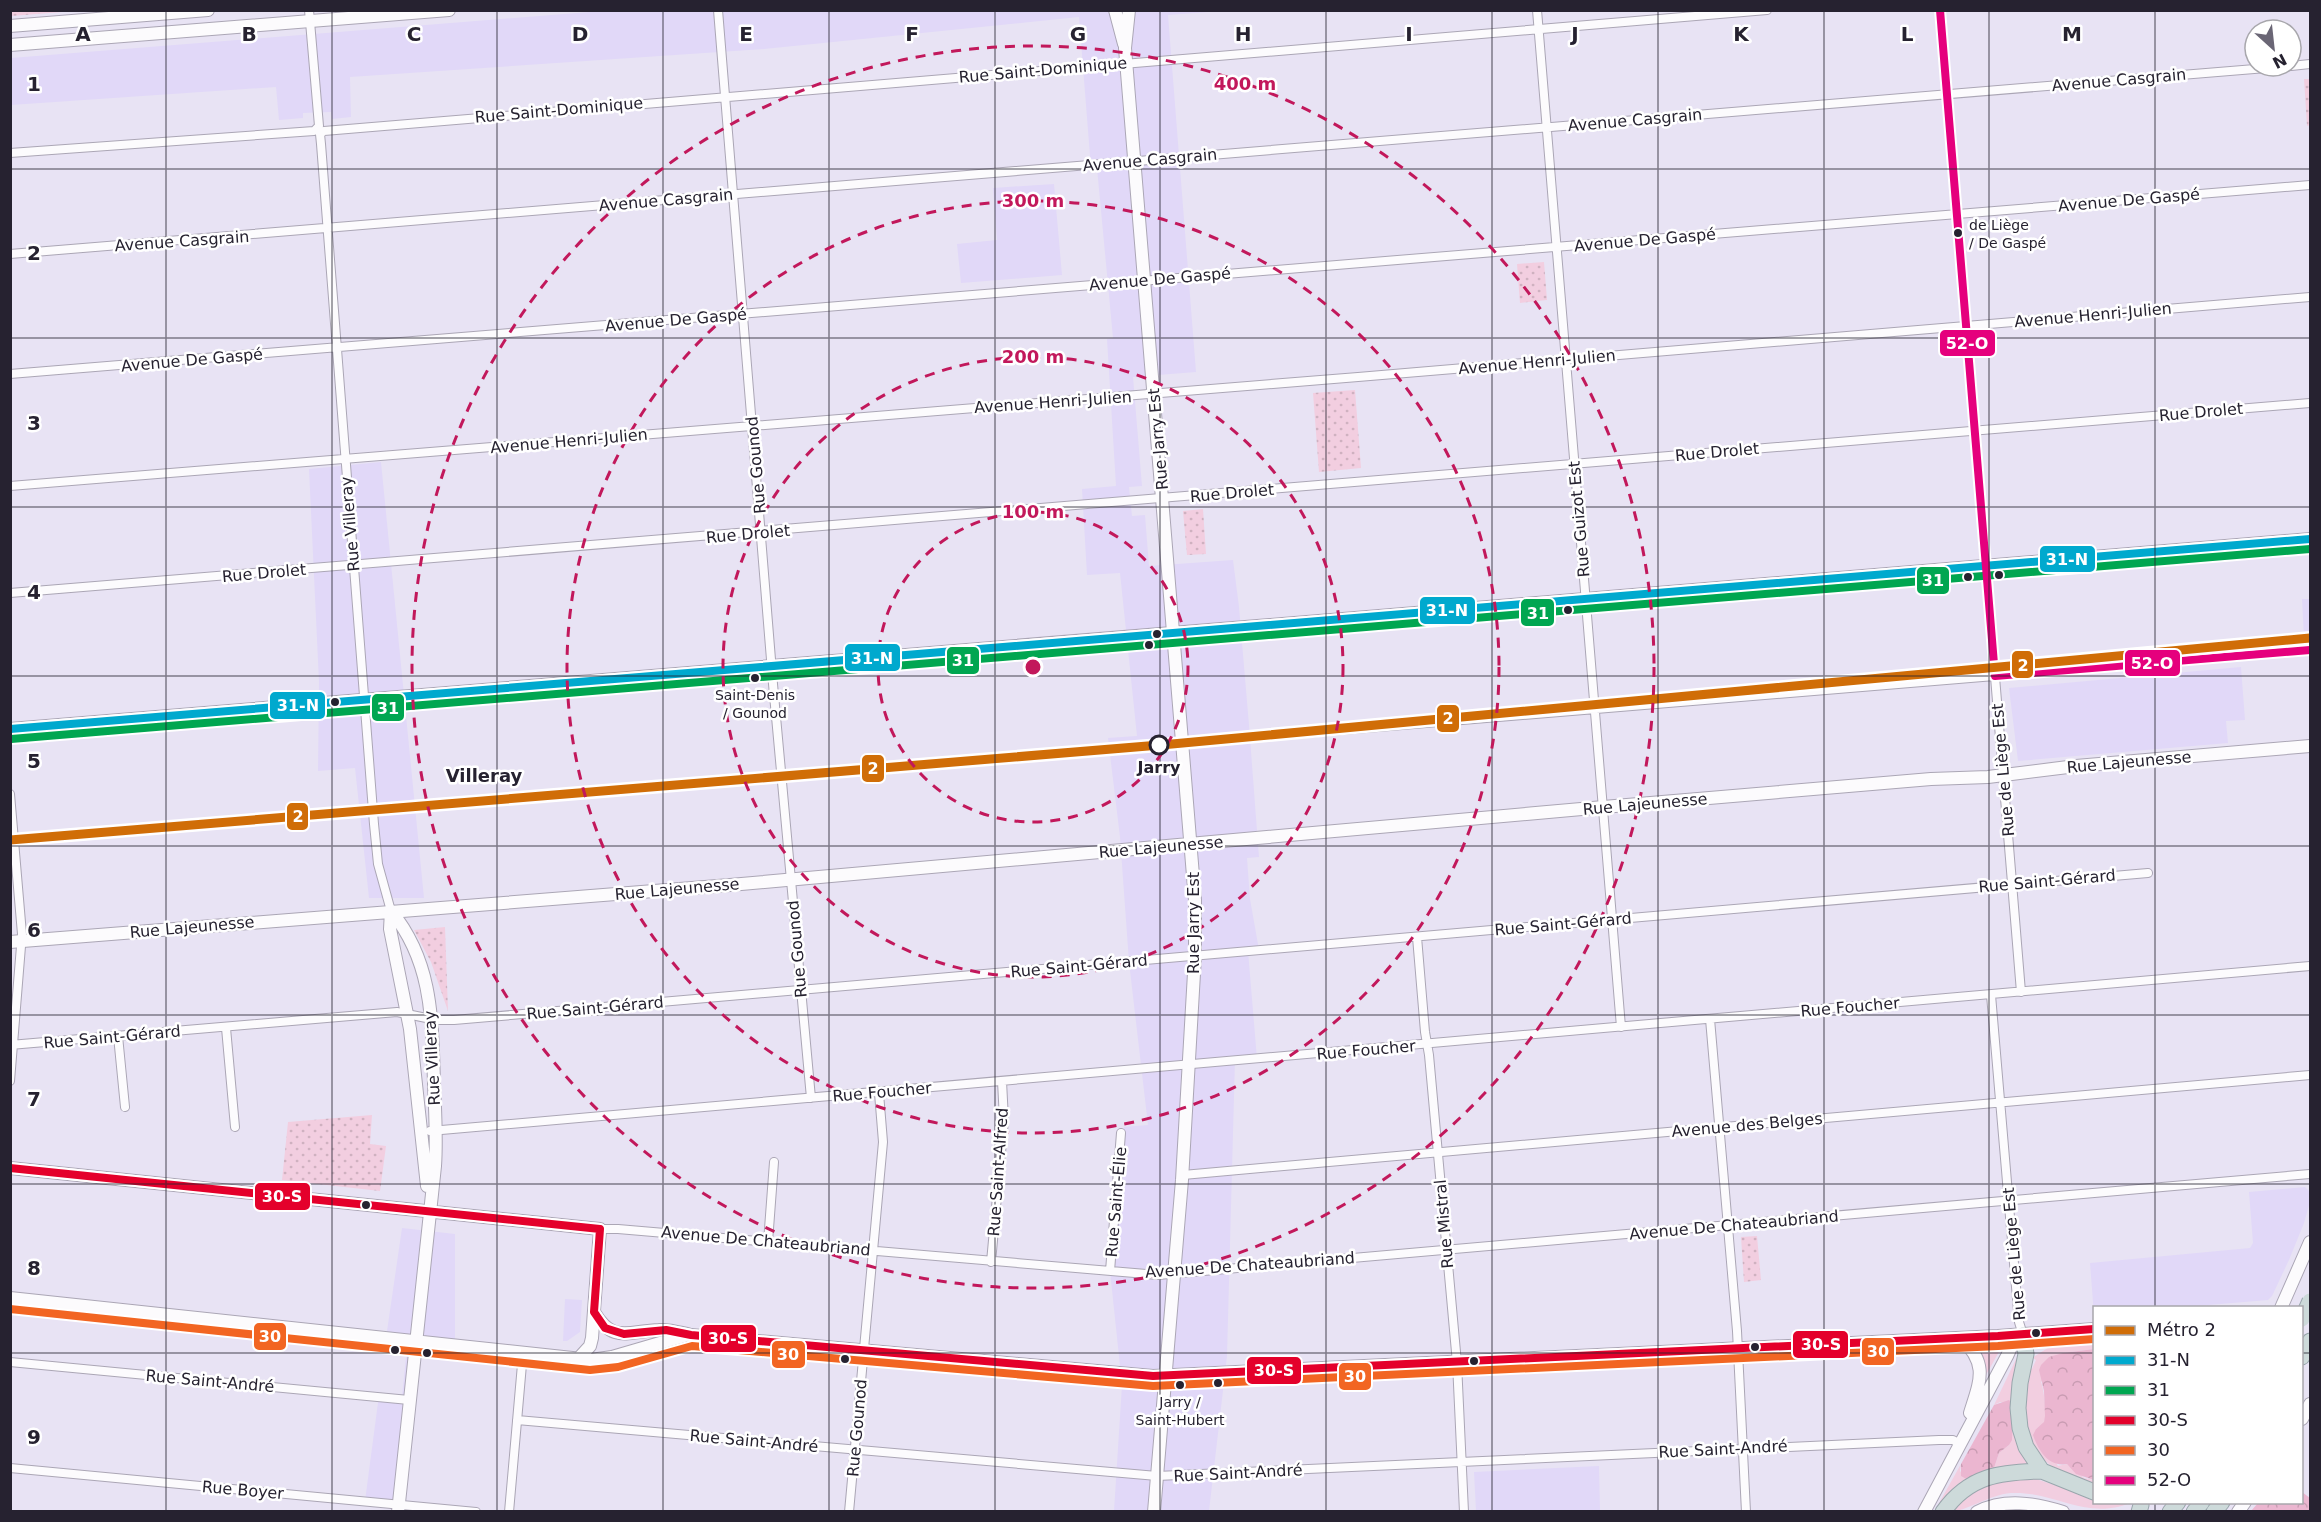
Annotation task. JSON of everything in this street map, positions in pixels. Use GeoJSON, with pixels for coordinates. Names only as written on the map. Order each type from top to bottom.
{"type":"FeatureCollection","features":[{"type":"Feature","properties":{"kind":"highway"},"geometry":{"type":"LineString","coordinates":[[2303,1315],[2310,1301]]}},
{"type":"Feature","properties":{"kind":"highway"},"geometry":{"type":"LineString","coordinates":[[2018,1335],[2026,1354],[2019,1391],[2020,1428],[2026,1447],[2042,1471]]}},
{"type":"Feature","properties":{"kind":"highway"},"geometry":{"type":"LineString","coordinates":[[1943,1512],[1964,1490],[1987,1477],[2012,1472],[2042,1471],[2093,1492]]}},
{"type":"Feature","properties":{"kind":"main road"},"geometry":{"type":"LineString","coordinates":[[10,26],[208,10]]}},
{"type":"Feature","properties":{"kind":"main road"},"geometry":{"type":"LineString","coordinates":[[10,45],[309,16],[449,10]]}},
{"type":"Feature","properties":{"kind":"main road","name":"Rue Jarry Est"},"geometry":{"type":"LineString","coordinates":[[1115,10],[1125,48]]}},
{"type":"Feature","properties":{"kind":"main road","name":"Rue Jarry Est"},"geometry":{"type":"LineString","coordinates":[[1129,10],[1125,48],[1126,63],[1195,900],[1195,956],[1183,1175],[1154,1512]]}},
{"type":"Feature","properties":{"kind":"main road"},"geometry":{"type":"LineString","coordinates":[[10,729],[2310,539]]}},
{"type":"Feature","properties":{"kind":"main road","name":"Rue Lajeunesse"},"geometry":{"type":"LineString","coordinates":[[16,941],[1191,845],[1603,807],[2003,775],[2076,766],[2310,746]]}},
{"type":"Feature","properties":{"kind":"main road","name":"Rue Villeray"},"geometry":{"type":"LineString","coordinates":[[391,912],[390,929],[407,1014],[429,1213]]}},
{"type":"Feature","properties":{"kind":"main road","name":"Rue Villeray"},"geometry":{"type":"LineString","coordinates":[[391,912],[404,928],[421,963],[428,989],[436,1131],[435,1166],[398,1508]]}},
{"type":"Feature","properties":{"kind":"main road","name":"Avenue De Chateaubriand"},"geometry":{"type":"LineString","coordinates":[[10,1168],[600,1229]]}},
{"type":"Feature","properties":{"kind":"main road"},"geometry":{"type":"LineString","coordinates":[[579,1358],[586,1352],[592,1338],[600,1229]]}},
{"type":"Feature","properties":{"kind":"main road"},"geometry":{"type":"LineString","coordinates":[[2282,1306],[2310,1242]]}},
{"type":"Feature","properties":{"kind":"main road"},"geometry":{"type":"LineString","coordinates":[[10,1298],[579,1358],[603,1359],[672,1338],[691,1335]]}},
{"type":"Feature","properties":{"kind":"main road"},"geometry":{"type":"LineString","coordinates":[[594,1312],[605,1328],[616,1333],[666,1330],[691,1335],[865,1351],[1167,1376],[1961,1338],[2093,1329]]}},
{"type":"Feature","properties":{"kind":"main road","name":"Rue de Liège Est"},"geometry":{"type":"LineString","coordinates":[[1924,1512],[2018,1335]]}},
{"type":"Feature","properties":{"kind":"main road"},"geometry":{"type":"LineString","coordinates":[[1960,1444],[1979,1377],[1978,1357],[1974,1349],[1961,1338]]}},
{"type":"Feature","properties":{"kind":"main road"},"geometry":{"type":"LineString","coordinates":[[1977,1512],[1995,1505],[2018,1503],[2038,1505],[2063,1512]]}},
{"type":"Feature","properties":{"kind":"street","name":"Rue Gounod"},"geometry":{"type":"LineString","coordinates":[[718,10],[771,666],[811,1098]]}},
{"type":"Feature","properties":{"kind":"street","name":"Rue Guizot Est"},"geometry":{"type":"LineString","coordinates":[[1537,10],[1621,1027]]}},
{"type":"Feature","properties":{"kind":"street","name":"Rue Saint-Dominique"},"geometry":{"type":"LineString","coordinates":[[10,153],[324,131],[1767,10]]}},
{"type":"Feature","properties":{"kind":"street","name":"Rue de Liège Est"},"geometry":{"type":"LineString","coordinates":[[1940,10],[2021,992]]}},
{"type":"Feature","properties":{"kind":"street","name":"Rue Villeray"},"geometry":{"type":"LineString","coordinates":[[309,16],[320,130],[373,810],[378,864],[391,912]]}},
{"type":"Feature","properties":{"kind":"street","name":"Avenue Casgrain"},"geometry":{"type":"LineString","coordinates":[[10,254],[2243,70]]}},
{"type":"Feature","properties":{"kind":"street","name":"Avenue De Gaspé"},"geometry":{"type":"LineString","coordinates":[[10,374],[2310,185]]}},
{"type":"Feature","properties":{"kind":"street","name":"Avenue Henri-Julien"},"geometry":{"type":"LineString","coordinates":[[10,486],[1154,394],[2310,297]]}},
{"type":"Feature","properties":{"kind":"street","name":"Rue Drolet"},"geometry":{"type":"LineString","coordinates":[[10,593],[761,533],[2310,403]]}},
{"type":"Feature","properties":{"kind":"street"},"geometry":{"type":"LineString","coordinates":[[12,840],[2310,650]]}},
{"type":"Feature","properties":{"kind":"street"},"geometry":{"type":"LineString","coordinates":[[10,794],[16,941],[10,1081]]}},
{"type":"Feature","properties":{"kind":"street","name":"Rue Saint-Gérard"},"geometry":{"type":"LineString","coordinates":[[12,1045],[397,1012],[431,1019],[454,1020],[2148,873]]}},
{"type":"Feature","properties":{"kind":"street","name":"Rue Mistral"},"geometry":{"type":"LineString","coordinates":[[1417,937],[1456,1363],[1464,1512]]}},
{"type":"Feature","properties":{"kind":"street","name":"Rue Foucher"},"geometry":{"type":"LineString","coordinates":[[421,1132],[2310,966]]}},
{"type":"Feature","properties":{"kind":"street","name":"Rue de Liège Est"},"geometry":{"type":"LineString","coordinates":[[1991,995],[2019,1322],[2018,1335]]}},
{"type":"Feature","properties":{"kind":"street"},"geometry":{"type":"LineString","coordinates":[[1710,1019],[1738,1348],[1746,1512]]}},
{"type":"Feature","properties":{"kind":"street"},"geometry":{"type":"LineString","coordinates":[[226,1028],[235,1127]]}},
{"type":"Feature","properties":{"kind":"street"},"geometry":{"type":"LineString","coordinates":[[118,1036],[125,1107]]}},
{"type":"Feature","properties":{"kind":"street","name":"Avenue des Belges"},"geometry":{"type":"LineString","coordinates":[[1183,1175],[2310,1075]]}},
{"type":"Feature","properties":{"kind":"street","name":"Rue Saint-Alfred"},"geometry":{"type":"LineString","coordinates":[[991,1262],[1004,1120],[1002,1081]]}},
{"type":"Feature","properties":{"kind":"street","name":"Rue Gounod"},"geometry":{"type":"LineString","coordinates":[[849,1512],[883,1142],[879,1093]]}},
{"type":"Feature","properties":{"kind":"street","name":"Rue Saint-Élie"},"geometry":{"type":"LineString","coordinates":[[1110,1271],[1121,1133]]}},
{"type":"Feature","properties":{"kind":"street"},"geometry":{"type":"LineString","coordinates":[[768,1242],[774,1162]]}},
{"type":"Feature","properties":{"kind":"street","name":"Avenue De Chateaubriand"},"geometry":{"type":"LineString","coordinates":[[600,1229],[1158,1275],[2310,1174]]}},
{"type":"Feature","properties":{"kind":"street"},"geometry":{"type":"LineString","coordinates":[[509,1512],[523,1353]]}},
{"type":"Feature","properties":{"kind":"street","name":"Rue Saint-André"},"geometry":{"type":"LineString","coordinates":[[10,1362],[409,1401]]}},
{"type":"Feature","properties":{"kind":"street","name":"Rue Saint-André"},"geometry":{"type":"LineString","coordinates":[[517,1420],[1157,1476],[1939,1440],[1953,1440],[1960,1444]]}},
{"type":"Feature","properties":{"kind":"street","name":"Rue Boyer"},"geometry":{"type":"LineString","coordinates":[[10,1468],[398,1508],[476,1512]]}},
{"type":"Feature","properties":{"kind":"shaded area"},"geometry":{"type":"Polygon","coordinates":[[[11,10],[75,10],[75,11],[11,16],[11,10]]]}},
{"type":"Feature","properties":{"kind":"shaded area"},"geometry":{"type":"Polygon","coordinates":[[[614,10],[1222,11],[1168,15],[1196,372],[1133,377],[1142,486],[1129,487],[1132,516],[1145,515],[1149,566],[1233,560],[1249,725],[1259,857],[1247,858],[1250,899],[1259,950],[1248,951],[1257,1059],[1235,1059],[1227,1356],[1209,1511],[1114,1511],[1122,1385],[1110,1271],[1124,1127],[1148,1125],[1129,962],[1120,837],[1108,738],[1137,736],[1120,573],[1087,575],[1082,489],[1116,486],[1107,339],[1113,338],[1097,168],[1091,168],[1079,17],[764,49],[350,77],[351,117],[332,119],[331,112],[303,113],[303,118],[279,120],[276,87],[11,105],[11,58],[614,10]]]}},
{"type":"Feature","properties":{"kind":"shaded area"},"geometry":{"type":"Polygon","coordinates":[[[2304,79],[2310,79],[2310,125],[2307,126],[2304,79]]]}},
{"type":"Feature","properties":{"kind":"shaded area"},"geometry":{"type":"Polygon","coordinates":[[[1054,184],[1062,275],[961,283],[957,244],[997,240],[993,188],[1054,184]]]}},
{"type":"Feature","properties":{"kind":"shaded area"},"geometry":{"type":"Polygon","coordinates":[[[1544,262],[1547,300],[1520,303],[1517,264],[1544,262]]]}},
{"type":"Feature","properties":{"kind":"shaded area"},"geometry":{"type":"Polygon","coordinates":[[[1355,390],[1361,468],[1319,472],[1313,393],[1355,390]]]}},
{"type":"Feature","properties":{"kind":"shaded area"},"geometry":{"type":"Polygon","coordinates":[[[381,462],[424,898],[369,898],[355,768],[318,771],[319,682],[309,469],[381,462]]]}},
{"type":"Feature","properties":{"kind":"shaded area"},"geometry":{"type":"Polygon","coordinates":[[[1203,509],[1206,554],[1187,555],[1183,511],[1203,509]]]}},
{"type":"Feature","properties":{"kind":"shaded area"},"geometry":{"type":"Polygon","coordinates":[[[2302,599],[2310,599],[2310,638],[2304,638],[2302,599]]]}},
{"type":"Feature","properties":{"kind":"shaded area"},"geometry":{"type":"Polygon","coordinates":[[[2241,667],[2245,720],[2226,721],[2228,743],[2018,761],[2009,688],[2241,667]]]}},
{"type":"Feature","properties":{"kind":"shaded area"},"geometry":{"type":"Polygon","coordinates":[[[445,927],[448,1011],[431,962],[414,930],[445,927]]]}},
{"type":"Feature","properties":{"kind":"shaded area"},"geometry":{"type":"Polygon","coordinates":[[[372,1115],[370,1144],[386,1146],[380,1191],[282,1180],[288,1122],[372,1115]]]}},
{"type":"Feature","properties":{"kind":"shaded area"},"geometry":{"type":"Polygon","coordinates":[[[2305,1187],[2310,1192],[2310,1202],[2304,1223],[2289,1260],[2268,1300],[2196,1306],[2093,1306],[2090,1263],[2250,1248],[2253,1243],[2249,1192],[2305,1187]]]}},
{"type":"Feature","properties":{"kind":"shaded area"},"geometry":{"type":"Polygon","coordinates":[[[402,1228],[455,1234],[455,1345],[415,1341],[398,1504],[365,1501],[379,1395],[402,1397],[407,1347],[385,1345],[402,1228]]]}},
{"type":"Feature","properties":{"kind":"shaded area"},"geometry":{"type":"Polygon","coordinates":[[[1757,1236],[1761,1280],[1744,1282],[1741,1237],[1757,1236]]]}},
{"type":"Feature","properties":{"kind":"shaded area"},"geometry":{"type":"Polygon","coordinates":[[[565,1299],[582,1300],[580,1332],[567,1341],[563,1341],[565,1299]]]}},
{"type":"Feature","properties":{"kind":"shaded area"},"geometry":{"type":"Polygon","coordinates":[[[2093,1342],[2093,1349],[2063,1353],[2041,1382],[2045,1420],[2036,1429],[2058,1466],[2067,1464],[2084,1478],[2093,1480],[2093,1487],[2068,1476],[2047,1462],[2031,1443],[2026,1430],[2024,1409],[2029,1368],[2032,1369],[2036,1360],[2033,1358],[2035,1356],[2051,1346],[2093,1342]]]}},
{"type":"Feature","properties":{"kind":"shaded area"},"geometry":{"type":"Polygon","coordinates":[[[2000,1350],[1986,1375],[1984,1374],[1980,1351],[2000,1350]]]}},
{"type":"Feature","properties":{"kind":"shaded area"},"geometry":{"type":"Polygon","coordinates":[[[2018,1355],[2013,1404],[2000,1402],[1994,1405],[2018,1355]]]}},
{"type":"Feature","properties":{"kind":"shaded area"},"geometry":{"type":"Polygon","coordinates":[[[2013,1428],[2028,1462],[2027,1465],[1994,1468],[1999,1453],[2009,1445],[2013,1428]]]}},
{"type":"Feature","properties":{"kind":"shaded area"},"geometry":{"type":"Polygon","coordinates":[[[1961,1464],[1960,1471],[1968,1480],[1934,1512],[1961,1464]]]}},
{"type":"Feature","properties":{"kind":"shaded area"},"geometry":{"type":"Polygon","coordinates":[[[1599,1466],[1600,1511],[1476,1511],[1474,1472],[1599,1466]]]}},
{"type":"Feature","properties":{"kind":"shaded area"},"geometry":{"type":"Polygon","coordinates":[[[2033,1478],[2093,1498],[2093,1504],[2127,1504],[2099,1509],[2042,1496],[2011,1493],[1949,1512],[1969,1494],[1987,1484],[2033,1478]]]}},
{"type":"Feature","properties":{"kind":"green space"},"geometry":{"type":"Polygon","coordinates":[[[2093,1349],[2093,1480],[2076,1474],[2067,1464],[2050,1461],[2038,1447],[2033,1435],[2044,1422],[2045,1416],[2044,1391],[2039,1370],[2049,1357],[2093,1349]]]}},
{"type":"Feature","properties":{"kind":"green space"},"geometry":{"type":"Polygon","coordinates":[[[2009,1400],[2013,1404],[2012,1440],[1999,1453],[1994,1468],[1968,1480],[1961,1476],[1961,1464],[1994,1405],[2009,1400]]]}},
{"type":"Feature","properties":{"kind":"green space"},"geometry":{"type":"Polygon","coordinates":[[[2303,1493],[2310,1498],[2310,1511],[2251,1511],[2257,1504],[2303,1504],[2303,1493]]]}},
{"type":"Feature","properties":{"kind":"metro line","name":"2"},"geometry":{"type":"LineString","coordinates":[[10,840],[1172,744],[2310,638]]}},
{"type":"Feature","properties":{"kind":"transit line","name":"52-O"},"geometry":{"type":"LineString","coordinates":[[1940,10],[1995,676]]}},
{"type":"Feature","properties":{"kind":"transit line","name":"31-N"},"geometry":{"type":"LineString","coordinates":[[10,729],[2310,539]]}},
{"type":"Feature","properties":{"kind":"transit line","name":"31"},"geometry":{"type":"LineString","coordinates":[[11,739],[2310,549]]}},
{"type":"Feature","properties":{"kind":"transit line","name":"52-O"},"geometry":{"type":"LineString","coordinates":[[1995,676],[2310,650]]}},
{"type":"Feature","properties":{"kind":"transit line","name":"30-S"},"geometry":{"type":"LineString","coordinates":[[10,1168],[600,1229],[594,1312],[605,1328],[624,1334],[666,1330],[691,1335],[1153,1376],[1998,1336],[2093,1329]]}},
{"type":"Feature","properties":{"kind":"transit line","name":"30"},"geometry":{"type":"LineString","coordinates":[[10,1309],[590,1370],[618,1367],[692,1346],[1153,1386],[1998,1346],[2093,1339]]}},
{"type":"Feature","properties":{"kind":"place","name":"de Liège / De Gaspé"},"geometry":{"type":"Point","coordinates":[1958,233]}},
{"type":"Feature","properties":{"kind":"place","name":"Saint-Denis / Gounod"},"geometry":{"type":"Point","coordinates":[755,678]}},
{"type":"Feature","properties":{"kind":"place","name":"Jarry"},"geometry":{"type":"Point","coordinates":[1159,745]}},
{"type":"Feature","properties":{"kind":"place","name":"Jarry / Saint-Hubert"},"geometry":{"type":"Point","coordinates":[1180,1385]}},
{"type":"Feature","properties":{"kind":"district","name":"Villeray"},"geometry":{"type":"Point","coordinates":[484,775]}}]}
